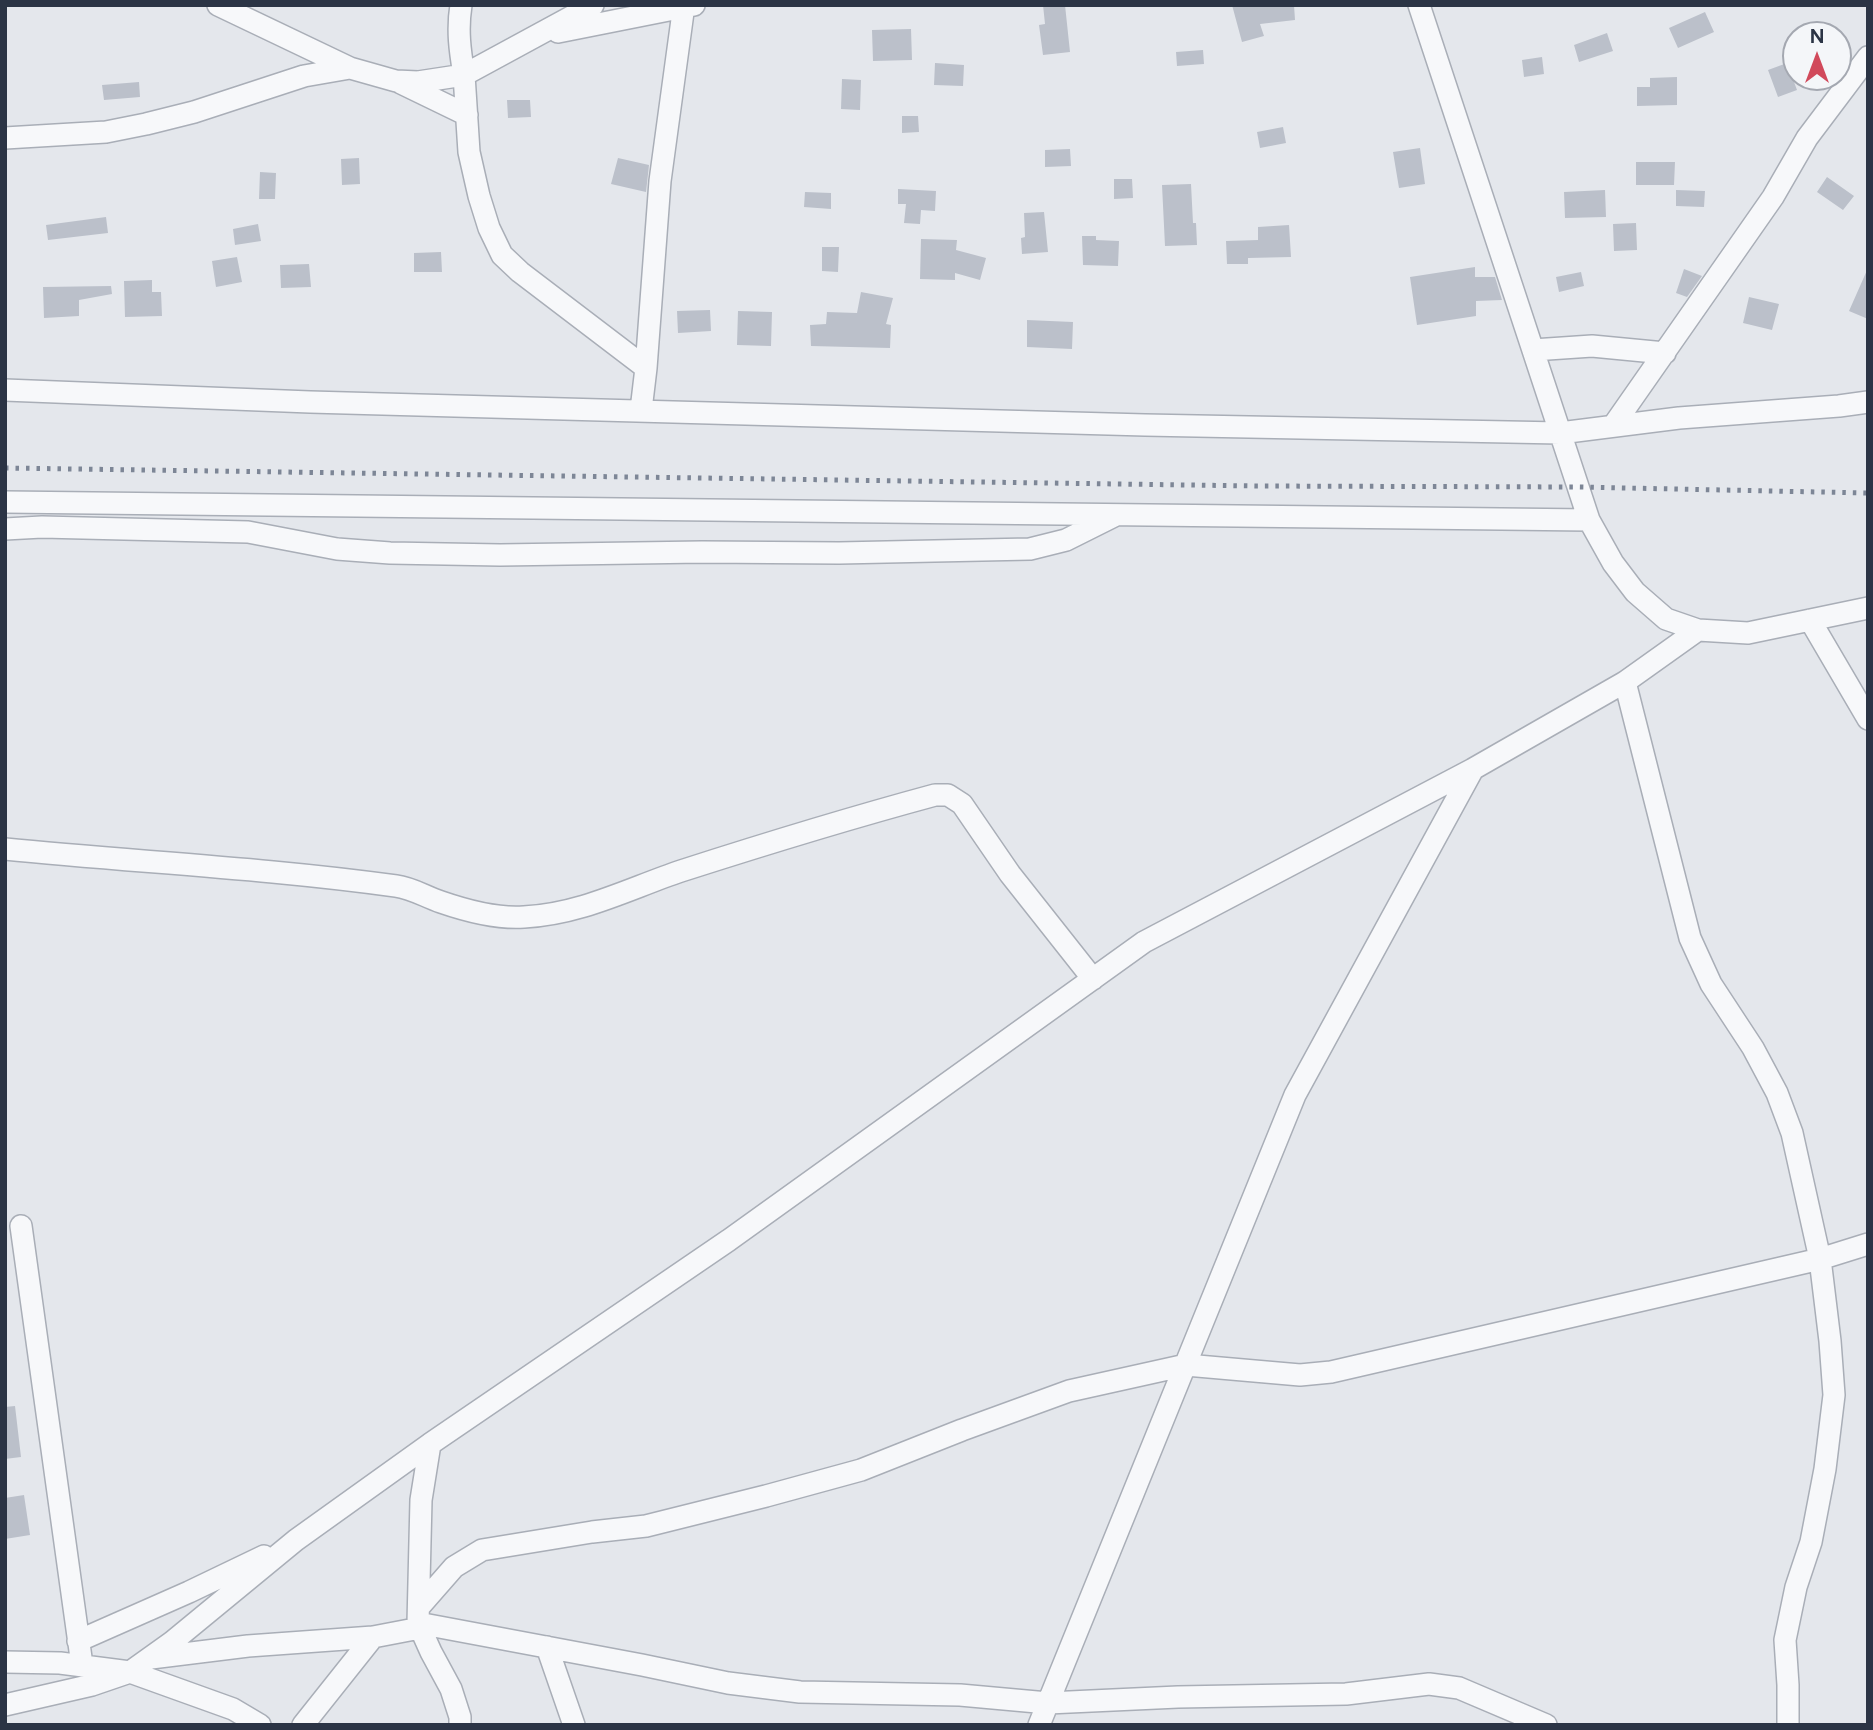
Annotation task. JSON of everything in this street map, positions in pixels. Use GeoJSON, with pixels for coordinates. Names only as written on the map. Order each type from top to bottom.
{"type":"FeatureCollection","features":[{"type":"Feature","properties":{"kind":"street"},"geometry":{"type":"LineString","coordinates":[[219,5],[350,68],[396,81],[467,115]]}},
{"type":"Feature","properties":{"kind":"street"},"geometry":{"type":"LineString","coordinates":[[461,5],[458,33],[464,75],[469,152],[489,228],[502,255],[520,272],[646,368]]}},
{"type":"Feature","properties":{"kind":"street"},"geometry":{"type":"LineString","coordinates":[[396,81],[418,82],[464,75],[593,5]]}},
{"type":"Feature","properties":{"kind":"street"},"geometry":{"type":"LineString","coordinates":[[1419,5],[1589,520],[1613,563],[1635,592],[1666,619],[1698,630],[1748,633],[1868,608]]}},
{"type":"Feature","properties":{"kind":"street"},"geometry":{"type":"LineString","coordinates":[[538,36],[688,6],[660,181],[646,368],[640,410]]}},
{"type":"Feature","properties":{"kind":"street"},"geometry":{"type":"LineString","coordinates":[[1613,426],[1773,197],[1807,138],[1868,57]]}},
{"type":"Feature","properties":{"kind":"street"},"geometry":{"type":"LineString","coordinates":[[5,138],[106,132],[146,124],[194,112],[304,76],[350,68]]}},
{"type":"Feature","properties":{"kind":"street"},"geometry":{"type":"LineString","coordinates":[[1532,350],[1591,346],[1665,353]]}},
{"type":"Feature","properties":{"kind":"street"},"geometry":{"type":"LineString","coordinates":[[5,390],[310,402],[1145,425],[1560,433],[1679,418],[1868,402]]}},
{"type":"Feature","properties":{"kind":"street"},"geometry":{"type":"LineString","coordinates":[[5,502],[276,507],[1278,514],[1589,520]]}},
{"type":"Feature","properties":{"kind":"street"},"geometry":{"type":"LineString","coordinates":[[5,528],[248,532],[337,549],[390,553],[839,553],[1030,549],[1066,540],[1119,513]]}},
{"type":"Feature","properties":{"kind":"street"},"geometry":{"type":"LineString","coordinates":[[1810,620],[1868,719]]}},
{"type":"Feature","properties":{"kind":"street"},"geometry":{"type":"LineString","coordinates":[[5,1705],[92,1685],[130,1672],[172,1642],[296,1540],[430,1444],[729,1240],[1144,942],[1473,769],[1625,682],[1698,630]]}},
{"type":"Feature","properties":{"kind":"street"},"geometry":{"type":"LineString","coordinates":[[1625,682],[1690,938],[1711,984],[1754,1048],[1777,1093],[1792,1133],[1820,1259],[1834,1395],[1825,1469],[1813,1530],[1796,1587],[1785,1640],[1788,1725]]}},
{"type":"Feature","properties":{"kind":"street"},"geometry":{"type":"LineString","coordinates":[[1040,1725],[1295,1095],[1473,769]]}},
{"type":"Feature","properties":{"kind":"street"},"geometry":{"type":"LineString","coordinates":[[5,849],[360,881],[401,887],[498,917],[524,917],[567,912],[824,825],[935,794],[948,796],[962,804],[1010,874],[1094,979]]}},
{"type":"Feature","properties":{"kind":"street"},"geometry":{"type":"LineString","coordinates":[[21,1226],[82,1665]]}},
{"type":"Feature","properties":{"kind":"street"},"geometry":{"type":"LineString","coordinates":[[419,1619],[454,1567],[482,1550],[646,1526],[752,1500],[861,1470],[1069,1391],[1186,1365],[1300,1375],[1331,1373],[1820,1259],[1868,1244]]}},
{"type":"Feature","properties":{"kind":"street"},"geometry":{"type":"LineString","coordinates":[[430,1444],[421,1500],[419,1619],[431,1652],[451,1689],[460,1725]]}},
{"type":"Feature","properties":{"kind":"street"},"geometry":{"type":"LineString","coordinates":[[78,1641],[189,1592],[296,1540]]}},
{"type":"Feature","properties":{"kind":"street"},"geometry":{"type":"LineString","coordinates":[[149,1658],[248,1646],[373,1637],[419,1619],[728,1683],[800,1692],[961,1695],[1048,1703],[1346,1694],[1437,1684],[1460,1688],[1546,1725]]}},
{"type":"Feature","properties":{"kind":"street"},"geometry":{"type":"LineString","coordinates":[[303,1725],[373,1637]]}},
{"type":"Feature","properties":{"kind":"street"},"geometry":{"type":"LineString","coordinates":[[547,1647],[574,1725]]}},
{"type":"Feature","properties":{"kind":"street"},"geometry":{"type":"LineString","coordinates":[[5,1662],[60,1663],[130,1672],[233,1709],[260,1725]]}},
{"type":"Feature","properties":{"kind":"building"},"geometry":{"type":"Polygon","coordinates":[[[1043,5],[1065,5],[1070,52],[1043,55],[1039,25],[1045,24],[1043,5]]]}},
{"type":"Feature","properties":{"kind":"building"},"geometry":{"type":"Polygon","coordinates":[[[1232,5],[1294,5],[1295,20],[1260,24],[1264,36],[1242,42],[1232,5]]]}},
{"type":"Feature","properties":{"kind":"building"},"geometry":{"type":"Polygon","coordinates":[[[1705,12],[1714,32],[1678,48],[1669,28],[1705,12]]]}},
{"type":"Feature","properties":{"kind":"building"},"geometry":{"type":"Polygon","coordinates":[[[911,29],[912,60],[873,61],[872,30],[911,29]]]}},
{"type":"Feature","properties":{"kind":"building"},"geometry":{"type":"Polygon","coordinates":[[[1607,33],[1613,51],[1579,62],[1574,45],[1607,33]]]}},
{"type":"Feature","properties":{"kind":"building"},"geometry":{"type":"Polygon","coordinates":[[[1203,50],[1204,64],[1177,66],[1176,52],[1203,50]]]}},
{"type":"Feature","properties":{"kind":"building"},"geometry":{"type":"Polygon","coordinates":[[[1542,57],[1544,74],[1524,77],[1522,60],[1542,57]]]}},
{"type":"Feature","properties":{"kind":"building"},"geometry":{"type":"Polygon","coordinates":[[[935,63],[964,65],[963,86],[934,85],[935,63]]]}},
{"type":"Feature","properties":{"kind":"building"},"geometry":{"type":"Polygon","coordinates":[[[1782,65],[1782,91],[1794,91],[1778,97],[1768,70],[1782,65]]]}},
{"type":"Feature","properties":{"kind":"building"},"geometry":{"type":"Polygon","coordinates":[[[1677,77],[1677,105],[1637,106],[1637,87],[1650,87],[1650,78],[1677,77]]]}},
{"type":"Feature","properties":{"kind":"building"},"geometry":{"type":"Polygon","coordinates":[[[842,79],[861,80],[860,110],[841,109],[842,79]]]}},
{"type":"Feature","properties":{"kind":"building"},"geometry":{"type":"Polygon","coordinates":[[[139,82],[140,97],[104,100],[102,85],[139,82]]]}},
{"type":"Feature","properties":{"kind":"building"},"geometry":{"type":"Polygon","coordinates":[[[507,100],[530,100],[531,117],[508,118],[507,100]]]}},
{"type":"Feature","properties":{"kind":"building"},"geometry":{"type":"Polygon","coordinates":[[[902,116],[918,116],[919,132],[902,133],[902,116]]]}},
{"type":"Feature","properties":{"kind":"building"},"geometry":{"type":"Polygon","coordinates":[[[1283,127],[1286,143],[1260,148],[1257,132],[1283,127]]]}},
{"type":"Feature","properties":{"kind":"building"},"geometry":{"type":"Polygon","coordinates":[[[1420,148],[1425,184],[1399,188],[1393,152],[1420,148]]]}},
{"type":"Feature","properties":{"kind":"building"},"geometry":{"type":"Polygon","coordinates":[[[1070,149],[1071,166],[1045,167],[1045,150],[1070,149]]]}},
{"type":"Feature","properties":{"kind":"building"},"geometry":{"type":"Polygon","coordinates":[[[359,158],[360,184],[342,185],[341,159],[359,158]]]}},
{"type":"Feature","properties":{"kind":"building"},"geometry":{"type":"Polygon","coordinates":[[[618,158],[649,165],[646,192],[611,184],[618,158]]]}},
{"type":"Feature","properties":{"kind":"building"},"geometry":{"type":"Polygon","coordinates":[[[1636,162],[1675,162],[1674,185],[1636,185],[1636,162]]]}},
{"type":"Feature","properties":{"kind":"building"},"geometry":{"type":"Polygon","coordinates":[[[260,172],[276,173],[275,199],[259,199],[260,172]]]}},
{"type":"Feature","properties":{"kind":"building"},"geometry":{"type":"Polygon","coordinates":[[[1827,177],[1854,196],[1843,210],[1817,192],[1827,177]]]}},
{"type":"Feature","properties":{"kind":"building"},"geometry":{"type":"Polygon","coordinates":[[[1114,179],[1132,179],[1133,198],[1114,199],[1114,179]]]}},
{"type":"Feature","properties":{"kind":"building"},"geometry":{"type":"Polygon","coordinates":[[[1191,184],[1197,245],[1165,246],[1162,185],[1191,184]]]}},
{"type":"Feature","properties":{"kind":"building"},"geometry":{"type":"Polygon","coordinates":[[[898,189],[936,191],[935,211],[921,210],[920,224],[904,223],[906,204],[898,204],[898,189]]]}},
{"type":"Feature","properties":{"kind":"building"},"geometry":{"type":"Polygon","coordinates":[[[1605,190],[1606,217],[1565,218],[1564,192],[1605,190]]]}},
{"type":"Feature","properties":{"kind":"building"},"geometry":{"type":"Polygon","coordinates":[[[1676,190],[1705,191],[1704,207],[1676,206],[1676,190]]]}},
{"type":"Feature","properties":{"kind":"building"},"geometry":{"type":"Polygon","coordinates":[[[805,192],[831,193],[831,209],[804,207],[805,192]]]}},
{"type":"Feature","properties":{"kind":"building"},"geometry":{"type":"Polygon","coordinates":[[[1044,212],[1048,252],[1022,254],[1021,238],[1025,237],[1024,213],[1044,212]]]}},
{"type":"Feature","properties":{"kind":"building"},"geometry":{"type":"Polygon","coordinates":[[[106,217],[108,233],[48,240],[46,225],[106,217]]]}},
{"type":"Feature","properties":{"kind":"building"},"geometry":{"type":"Polygon","coordinates":[[[1636,223],[1637,250],[1614,251],[1613,224],[1636,223]]]}},
{"type":"Feature","properties":{"kind":"building"},"geometry":{"type":"Polygon","coordinates":[[[258,224],[261,241],[235,245],[233,229],[258,224]]]}},
{"type":"Feature","properties":{"kind":"building"},"geometry":{"type":"Polygon","coordinates":[[[1289,225],[1291,257],[1248,258],[1248,264],[1227,264],[1226,241],[1258,240],[1258,227],[1289,225]]]}},
{"type":"Feature","properties":{"kind":"building"},"geometry":{"type":"Polygon","coordinates":[[[1082,236],[1119,241],[1118,266],[1083,265],[1082,236]]]}},
{"type":"Feature","properties":{"kind":"building"},"geometry":{"type":"Polygon","coordinates":[[[921,239],[957,240],[956,250],[986,258],[980,280],[955,273],[955,280],[920,279],[921,239]]]}},
{"type":"Feature","properties":{"kind":"building"},"geometry":{"type":"Polygon","coordinates":[[[822,247],[839,247],[838,272],[822,271],[822,247]]]}},
{"type":"Feature","properties":{"kind":"building"},"geometry":{"type":"Polygon","coordinates":[[[441,252],[442,272],[414,272],[414,253],[441,252]]]}},
{"type":"Feature","properties":{"kind":"building"},"geometry":{"type":"Polygon","coordinates":[[[237,257],[242,282],[216,287],[212,261],[237,257]]]}},
{"type":"Feature","properties":{"kind":"building"},"geometry":{"type":"Polygon","coordinates":[[[309,264],[311,287],[281,288],[280,265],[309,264]]]}},
{"type":"Feature","properties":{"kind":"building"},"geometry":{"type":"Polygon","coordinates":[[[1475,267],[1475,277],[1495,277],[1502,300],[1476,301],[1476,316],[1417,325],[1410,277],[1475,267]]]}},
{"type":"Feature","properties":{"kind":"building"},"geometry":{"type":"Polygon","coordinates":[[[1868,268],[1868,319],[1849,311],[1868,268]]]}},
{"type":"Feature","properties":{"kind":"building"},"geometry":{"type":"Polygon","coordinates":[[[1684,269],[1702,276],[1687,297],[1676,293],[1684,269]]]}},
{"type":"Feature","properties":{"kind":"building"},"geometry":{"type":"Polygon","coordinates":[[[1581,272],[1584,286],[1559,292],[1556,277],[1581,272]]]}},
{"type":"Feature","properties":{"kind":"building"},"geometry":{"type":"Polygon","coordinates":[[[152,280],[152,292],[161,292],[162,316],[125,317],[124,281],[152,280]]]}},
{"type":"Feature","properties":{"kind":"building"},"geometry":{"type":"Polygon","coordinates":[[[111,286],[112,294],[79,300],[79,316],[44,318],[43,287],[111,286]]]}},
{"type":"Feature","properties":{"kind":"building"},"geometry":{"type":"Polygon","coordinates":[[[861,292],[893,298],[886,324],[891,325],[890,348],[811,346],[810,325],[826,324],[827,312],[857,313],[861,292]]]}},
{"type":"Feature","properties":{"kind":"building"},"geometry":{"type":"Polygon","coordinates":[[[1749,297],[1779,304],[1772,330],[1743,323],[1749,297]]]}},
{"type":"Feature","properties":{"kind":"building"},"geometry":{"type":"Polygon","coordinates":[[[710,310],[711,331],[678,333],[677,311],[710,310]]]}},
{"type":"Feature","properties":{"kind":"building"},"geometry":{"type":"Polygon","coordinates":[[[738,311],[772,312],[771,346],[737,345],[738,311]]]}},
{"type":"Feature","properties":{"kind":"building"},"geometry":{"type":"Polygon","coordinates":[[[1027,320],[1073,322],[1072,349],[1027,347],[1027,320]]]}},
{"type":"Feature","properties":{"kind":"building"},"geometry":{"type":"Polygon","coordinates":[[[15,1406],[21,1457],[5,1459],[5,1407],[15,1406]]]}},
{"type":"Feature","properties":{"kind":"building"},"geometry":{"type":"Polygon","coordinates":[[[24,1495],[30,1535],[5,1539],[5,1498],[24,1495]]]}},
{"type":"Feature","properties":{"kind":"railway"},"geometry":{"type":"LineString","coordinates":[[5,468],[1257,486],[1578,487],[1868,493]]}}]}
